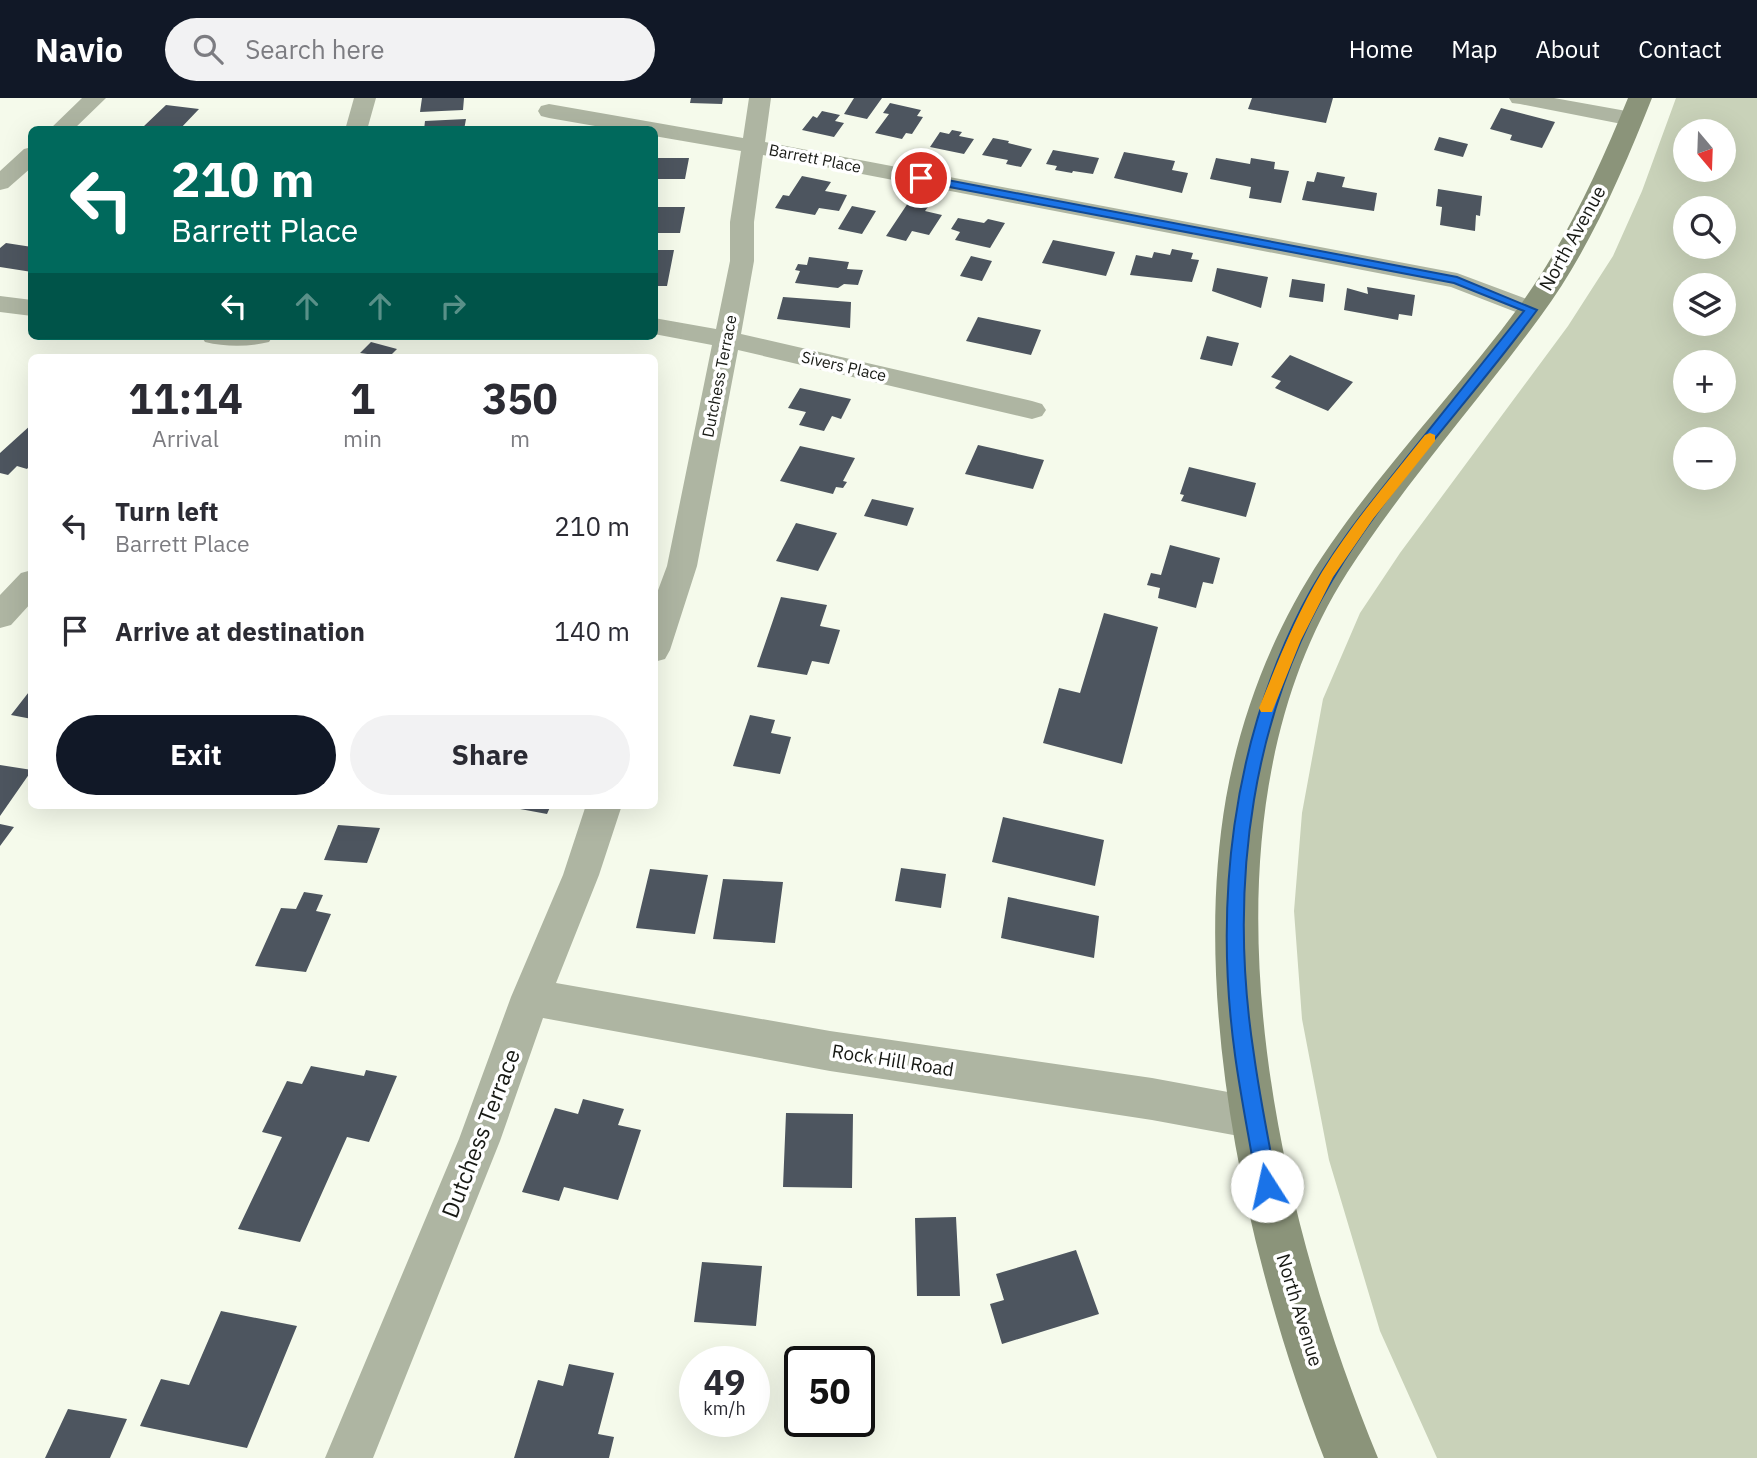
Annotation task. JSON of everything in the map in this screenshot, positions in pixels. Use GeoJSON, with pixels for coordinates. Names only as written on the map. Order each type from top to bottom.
{"type":"FeatureCollection","features":[{"type":"Feature","properties":{"kind":"main road","name":"North Avenue"},"geometry":{"type":"LineString","coordinates":[[1351,1458],[1309,1344],[1283,1257],[1244,1053],[1235,885],[1247,788],[1269,701],[1293,640],[1328,575],[1368,516],[1531,310],[1585,222],[1636,109]]}},
{"type":"Feature","properties":{"kind":"street"},"geometry":{"type":"LineString","coordinates":[[64,126],[95,98]]}},
{"type":"Feature","properties":{"kind":"street"},"geometry":{"type":"LineString","coordinates":[[357,126],[365,98]]}},
{"type":"Feature","properties":{"kind":"street","name":"Dutchess Terrace"},"geometry":{"type":"LineString","coordinates":[[658,638],[682,566],[742,261],[743,222],[760,98]]}},
{"type":"Feature","properties":{"kind":"street"},"geometry":{"type":"LineString","coordinates":[[1520,98],[1636,109]]}},
{"type":"Feature","properties":{"kind":"street","name":"Barrett Place"},"geometry":{"type":"LineString","coordinates":[[549,110],[639,126]]}},
{"type":"Feature","properties":{"kind":"street","name":"Barrett Place"},"geometry":{"type":"LineString","coordinates":[[658,129],[1457,281],[1531,310]]}},
{"type":"Feature","properties":{"kind":"street"},"geometry":{"type":"LineString","coordinates":[[0,183],[28,158]]}},
{"type":"Feature","properties":{"kind":"street"},"geometry":{"type":"LineString","coordinates":[[0,304],[28,308]]}},
{"type":"Feature","properties":{"kind":"street","name":"Sivers Place"},"geometry":{"type":"LineString","coordinates":[[658,327],[727,339],[1032,410]]}},
{"type":"Feature","properties":{"kind":"street"},"geometry":{"type":"LineString","coordinates":[[239,354],[253,340]]}},
{"type":"Feature","properties":{"kind":"street"},"geometry":{"type":"LineString","coordinates":[[0,616],[28,584]]}},
{"type":"Feature","properties":{"kind":"street","name":"Dutchess Terrace"},"geometry":{"type":"LineString","coordinates":[[349,1458],[479,1141],[603,809]]}},
{"type":"Feature","properties":{"kind":"street","name":"Rock Hill Road"},"geometry":{"type":"LineString","coordinates":[[531,997],[830,1051],[1163,1101],[1255,1118]]}},
{"type":"Feature","properties":{"kind":"green space"},"geometry":{"type":"Polygon","coordinates":[[[1676,98],[1757,98],[1757,1458],[1437,1458],[1380,1331],[1329,1160],[1302,1019],[1294,911],[1302,813],[1323,699],[1360,613],[1400,553],[1568,326],[1613,256],[1642,191],[1676,98]]]}},
{"type":"Feature","properties":{"kind":"building"},"geometry":{"type":"Polygon","coordinates":[[[422,98],[464,98],[463,110],[420,112],[422,98]]]}},
{"type":"Feature","properties":{"kind":"building"},"geometry":{"type":"Polygon","coordinates":[[[691,98],[723,98],[722,104],[690,103],[691,98]]]}},
{"type":"Feature","properties":{"kind":"building"},"geometry":{"type":"Polygon","coordinates":[[[854,98],[882,98],[867,119],[844,114],[854,98]]]}},
{"type":"Feature","properties":{"kind":"building"},"geometry":{"type":"Polygon","coordinates":[[[1252,98],[1333,98],[1326,123],[1248,109],[1252,98]]]}},
{"type":"Feature","properties":{"kind":"building"},"geometry":{"type":"Polygon","coordinates":[[[890,103],[921,110],[917,116],[923,117],[912,134],[906,133],[902,139],[875,133],[889,114],[883,113],[890,103]]]}},
{"type":"Feature","properties":{"kind":"building"},"geometry":{"type":"Polygon","coordinates":[[[166,105],[199,109],[183,126],[144,126],[166,105]]]}},
{"type":"Feature","properties":{"kind":"building"},"geometry":{"type":"Polygon","coordinates":[[[1501,108],[1555,122],[1542,148],[1510,140],[1512,135],[1490,129],[1501,108]]]}},
{"type":"Feature","properties":{"kind":"building"},"geometry":{"type":"Polygon","coordinates":[[[822,111],[840,115],[835,121],[844,123],[834,137],[802,130],[813,116],[817,118],[822,111]]]}},
{"type":"Feature","properties":{"kind":"building"},"geometry":{"type":"Polygon","coordinates":[[[466,119],[465,126],[424,126],[425,121],[466,119]]]}},
{"type":"Feature","properties":{"kind":"building"},"geometry":{"type":"Polygon","coordinates":[[[952,130],[962,132],[959,136],[974,139],[964,154],[930,147],[940,132],[949,134],[952,130]]]}},
{"type":"Feature","properties":{"kind":"building"},"geometry":{"type":"Polygon","coordinates":[[[1439,137],[1468,144],[1463,157],[1434,150],[1439,137]]]}},
{"type":"Feature","properties":{"kind":"building"},"geometry":{"type":"Polygon","coordinates":[[[993,138],[1032,149],[1021,167],[1006,164],[1008,160],[982,155],[993,138]]]}},
{"type":"Feature","properties":{"kind":"building"},"geometry":{"type":"Polygon","coordinates":[[[1053,150],[1099,158],[1093,174],[1072,173],[1055,170],[1057,166],[1046,164],[1053,150]]]}},
{"type":"Feature","properties":{"kind":"building"},"geometry":{"type":"Polygon","coordinates":[[[1124,152],[1175,161],[1172,170],[1188,173],[1182,193],[1114,178],[1124,152]]]}},
{"type":"Feature","properties":{"kind":"building"},"geometry":{"type":"Polygon","coordinates":[[[658,158],[689,158],[685,179],[658,179],[658,158]]]}},
{"type":"Feature","properties":{"kind":"building"},"geometry":{"type":"Polygon","coordinates":[[[1216,158],[1250,164],[1251,158],[1275,162],[1274,169],[1289,171],[1281,203],[1249,198],[1251,187],[1210,179],[1216,158]]]}},
{"type":"Feature","properties":{"kind":"building"},"geometry":{"type":"Polygon","coordinates":[[[1317,172],[1345,177],[1342,187],[1377,193],[1374,211],[1302,200],[1307,181],[1314,182],[1317,172]]]}},
{"type":"Feature","properties":{"kind":"building"},"geometry":{"type":"Polygon","coordinates":[[[802,176],[831,182],[825,191],[847,195],[839,211],[819,208],[815,215],[775,208],[783,195],[789,196],[802,176]]]}},
{"type":"Feature","properties":{"kind":"building"},"geometry":{"type":"Polygon","coordinates":[[[1438,189],[1482,196],[1480,216],[1476,215],[1475,231],[1440,225],[1442,207],[1436,206],[1438,189]]]}},
{"type":"Feature","properties":{"kind":"building"},"geometry":{"type":"Polygon","coordinates":[[[908,203],[928,207],[925,211],[942,215],[929,235],[912,231],[906,241],[886,236],[908,203]]]}},
{"type":"Feature","properties":{"kind":"building"},"geometry":{"type":"Polygon","coordinates":[[[852,206],[876,211],[862,234],[838,229],[852,206]]]}},
{"type":"Feature","properties":{"kind":"building"},"geometry":{"type":"Polygon","coordinates":[[[658,207],[685,207],[680,233],[658,233],[658,207]]]}},
{"type":"Feature","properties":{"kind":"building"},"geometry":{"type":"Polygon","coordinates":[[[958,218],[984,223],[988,219],[1005,223],[990,248],[955,240],[960,232],[951,229],[958,218]]]}},
{"type":"Feature","properties":{"kind":"building"},"geometry":{"type":"Polygon","coordinates":[[[1053,240],[1115,252],[1106,276],[1042,263],[1053,240]]]}},
{"type":"Feature","properties":{"kind":"building"},"geometry":{"type":"Polygon","coordinates":[[[6,243],[28,246],[28,271],[0,267],[0,248],[6,243]]]}},
{"type":"Feature","properties":{"kind":"building"},"geometry":{"type":"Polygon","coordinates":[[[1172,249],[1193,253],[1191,259],[1199,260],[1192,282],[1130,275],[1136,255],[1152,258],[1154,252],[1170,255],[1172,249]]]}},
{"type":"Feature","properties":{"kind":"building"},"geometry":{"type":"Polygon","coordinates":[[[658,250],[674,250],[667,286],[658,286],[658,250]]]}},
{"type":"Feature","properties":{"kind":"building"},"geometry":{"type":"Polygon","coordinates":[[[971,256],[992,261],[982,281],[960,276],[971,256]]]}},
{"type":"Feature","properties":{"kind":"building"},"geometry":{"type":"Polygon","coordinates":[[[809,257],[849,262],[847,269],[863,270],[858,285],[844,284],[838,288],[795,283],[800,271],[795,270],[798,264],[807,265],[809,257]]]}},
{"type":"Feature","properties":{"kind":"building"},"geometry":{"type":"Polygon","coordinates":[[[1217,268],[1268,277],[1261,308],[1212,291],[1217,268]]]}},
{"type":"Feature","properties":{"kind":"building"},"geometry":{"type":"Polygon","coordinates":[[[1292,279],[1325,284],[1323,302],[1289,297],[1292,279]]]}},
{"type":"Feature","properties":{"kind":"building"},"geometry":{"type":"Polygon","coordinates":[[[1367,287],[1415,295],[1412,316],[1399,314],[1398,320],[1344,310],[1347,288],[1368,294],[1367,287]]]}},
{"type":"Feature","properties":{"kind":"building"},"geometry":{"type":"Polygon","coordinates":[[[783,297],[851,302],[850,328],[777,319],[783,297]]]}},
{"type":"Feature","properties":{"kind":"building"},"geometry":{"type":"Polygon","coordinates":[[[978,317],[1041,330],[1031,355],[966,341],[978,317]]]}},
{"type":"Feature","properties":{"kind":"building"},"geometry":{"type":"Polygon","coordinates":[[[1207,336],[1239,343],[1232,366],[1200,359],[1207,336]]]}},
{"type":"Feature","properties":{"kind":"building"},"geometry":{"type":"Polygon","coordinates":[[[371,342],[397,349],[392,354],[360,353],[371,342]]]}},
{"type":"Feature","properties":{"kind":"building"},"geometry":{"type":"Polygon","coordinates":[[[1290,355],[1353,382],[1328,411],[1275,388],[1281,381],[1271,377],[1290,355]]]}},
{"type":"Feature","properties":{"kind":"building"},"geometry":{"type":"Polygon","coordinates":[[[800,388],[851,399],[841,419],[832,416],[824,431],[799,425],[806,412],[788,408],[800,388]]]}},
{"type":"Feature","properties":{"kind":"building"},"geometry":{"type":"Polygon","coordinates":[[[28,428],[27,469],[17,466],[8,475],[0,473],[0,453],[28,428]]]}},
{"type":"Feature","properties":{"kind":"building"},"geometry":{"type":"Polygon","coordinates":[[[978,445],[1044,460],[1033,489],[965,474],[978,445]]]}},
{"type":"Feature","properties":{"kind":"building"},"geometry":{"type":"Polygon","coordinates":[[[800,446],[855,458],[843,481],[847,482],[843,488],[836,487],[833,494],[780,481],[800,446]]]}},
{"type":"Feature","properties":{"kind":"building"},"geometry":{"type":"Polygon","coordinates":[[[1189,467],[1256,483],[1246,517],[1181,501],[1184,495],[1180,494],[1189,467]]]}},
{"type":"Feature","properties":{"kind":"building"},"geometry":{"type":"Polygon","coordinates":[[[872,499],[914,508],[907,526],[864,516],[872,499]]]}},
{"type":"Feature","properties":{"kind":"building"},"geometry":{"type":"Polygon","coordinates":[[[796,523],[837,533],[818,571],[776,561],[796,523]]]}},
{"type":"Feature","properties":{"kind":"building"},"geometry":{"type":"Polygon","coordinates":[[[1170,545],[1220,558],[1213,584],[1203,582],[1196,608],[1158,598],[1160,588],[1147,585],[1151,573],[1161,575],[1170,545]]]}},
{"type":"Feature","properties":{"kind":"building"},"geometry":{"type":"Polygon","coordinates":[[[781,597],[827,605],[820,626],[840,630],[829,664],[812,661],[807,675],[757,667],[781,597]]]}},
{"type":"Feature","properties":{"kind":"building"},"geometry":{"type":"Polygon","coordinates":[[[1104,613],[1158,627],[1122,764],[1043,743],[1059,688],[1080,693],[1104,613]]]}},
{"type":"Feature","properties":{"kind":"building"},"geometry":{"type":"Polygon","coordinates":[[[28,693],[28,718],[11,715],[28,693]]]}},
{"type":"Feature","properties":{"kind":"building"},"geometry":{"type":"Polygon","coordinates":[[[750,715],[775,720],[771,733],[791,737],[780,774],[733,766],[750,715]]]}},
{"type":"Feature","properties":{"kind":"building"},"geometry":{"type":"Polygon","coordinates":[[[0,765],[28,769],[28,776],[0,816],[0,765]]]}},
{"type":"Feature","properties":{"kind":"building"},"geometry":{"type":"Polygon","coordinates":[[[520,809],[549,809],[547,814],[520,809]]]}},
{"type":"Feature","properties":{"kind":"building"},"geometry":{"type":"Polygon","coordinates":[[[1003,817],[1104,840],[1095,886],[992,862],[1003,817]]]}},
{"type":"Feature","properties":{"kind":"building"},"geometry":{"type":"Polygon","coordinates":[[[0,824],[14,827],[0,846],[0,824]]]}},
{"type":"Feature","properties":{"kind":"building"},"geometry":{"type":"Polygon","coordinates":[[[338,825],[380,828],[367,863],[324,860],[338,825]]]}},
{"type":"Feature","properties":{"kind":"building"},"geometry":{"type":"Polygon","coordinates":[[[901,868],[946,874],[941,908],[895,901],[901,868]]]}},
{"type":"Feature","properties":{"kind":"building"},"geometry":{"type":"Polygon","coordinates":[[[650,869],[708,875],[695,934],[636,928],[650,869]]]}},
{"type":"Feature","properties":{"kind":"building"},"geometry":{"type":"Polygon","coordinates":[[[723,879],[783,882],[775,943],[713,939],[723,879]]]}},
{"type":"Feature","properties":{"kind":"building"},"geometry":{"type":"Polygon","coordinates":[[[304,892],[323,895],[316,911],[331,914],[306,972],[255,966],[281,908],[296,909],[304,892]]]}},
{"type":"Feature","properties":{"kind":"building"},"geometry":{"type":"Polygon","coordinates":[[[1008,897],[1099,916],[1094,958],[1001,938],[1008,897]]]}},
{"type":"Feature","properties":{"kind":"building"},"geometry":{"type":"Polygon","coordinates":[[[311,1066],[364,1076],[366,1070],[397,1076],[369,1142],[347,1137],[300,1242],[238,1229],[282,1137],[262,1132],[287,1081],[302,1084],[311,1066]]]}},
{"type":"Feature","properties":{"kind":"building"},"geometry":{"type":"Polygon","coordinates":[[[583,1099],[624,1109],[618,1125],[641,1130],[618,1200],[564,1187],[559,1201],[522,1192],[555,1108],[578,1114],[583,1099]]]}},
{"type":"Feature","properties":{"kind":"building"},"geometry":{"type":"Polygon","coordinates":[[[786,1113],[853,1114],[852,1188],[783,1187],[786,1113]]]}},
{"type":"Feature","properties":{"kind":"building"},"geometry":{"type":"Polygon","coordinates":[[[956,1217],[960,1296],[917,1296],[915,1218],[956,1217]]]}},
{"type":"Feature","properties":{"kind":"building"},"geometry":{"type":"Polygon","coordinates":[[[1076,1250],[1099,1314],[1002,1344],[990,1304],[1004,1300],[996,1274],[1076,1250]]]}},
{"type":"Feature","properties":{"kind":"building"},"geometry":{"type":"Polygon","coordinates":[[[702,1262],[762,1266],[756,1326],[694,1322],[702,1262]]]}},
{"type":"Feature","properties":{"kind":"building"},"geometry":{"type":"Polygon","coordinates":[[[221,1311],[297,1326],[247,1448],[140,1426],[161,1379],[189,1385],[221,1311]]]}},
{"type":"Feature","properties":{"kind":"building"},"geometry":{"type":"Polygon","coordinates":[[[569,1364],[614,1373],[598,1434],[614,1437],[609,1458],[514,1458],[538,1380],[563,1386],[569,1364]]]}},
{"type":"Feature","properties":{"kind":"building"},"geometry":{"type":"Polygon","coordinates":[[[68,1409],[127,1419],[110,1458],[45,1458],[68,1409]]]}},
{"type":"Feature","properties":{"kind":"slow traffic"},"geometry":{"type":"LineString","coordinates":[[1267,708],[1293,640],[1328,575],[1368,516],[1430,438]]}},
{"type":"Feature","properties":{"kind":"route"},"geometry":{"type":"LineString","coordinates":[[921,178],[1457,281],[1531,310],[1368,516],[1339,558],[1293,640],[1269,701],[1247,788],[1235,885],[1235,940],[1244,1053],[1267,1186]]}}]}
